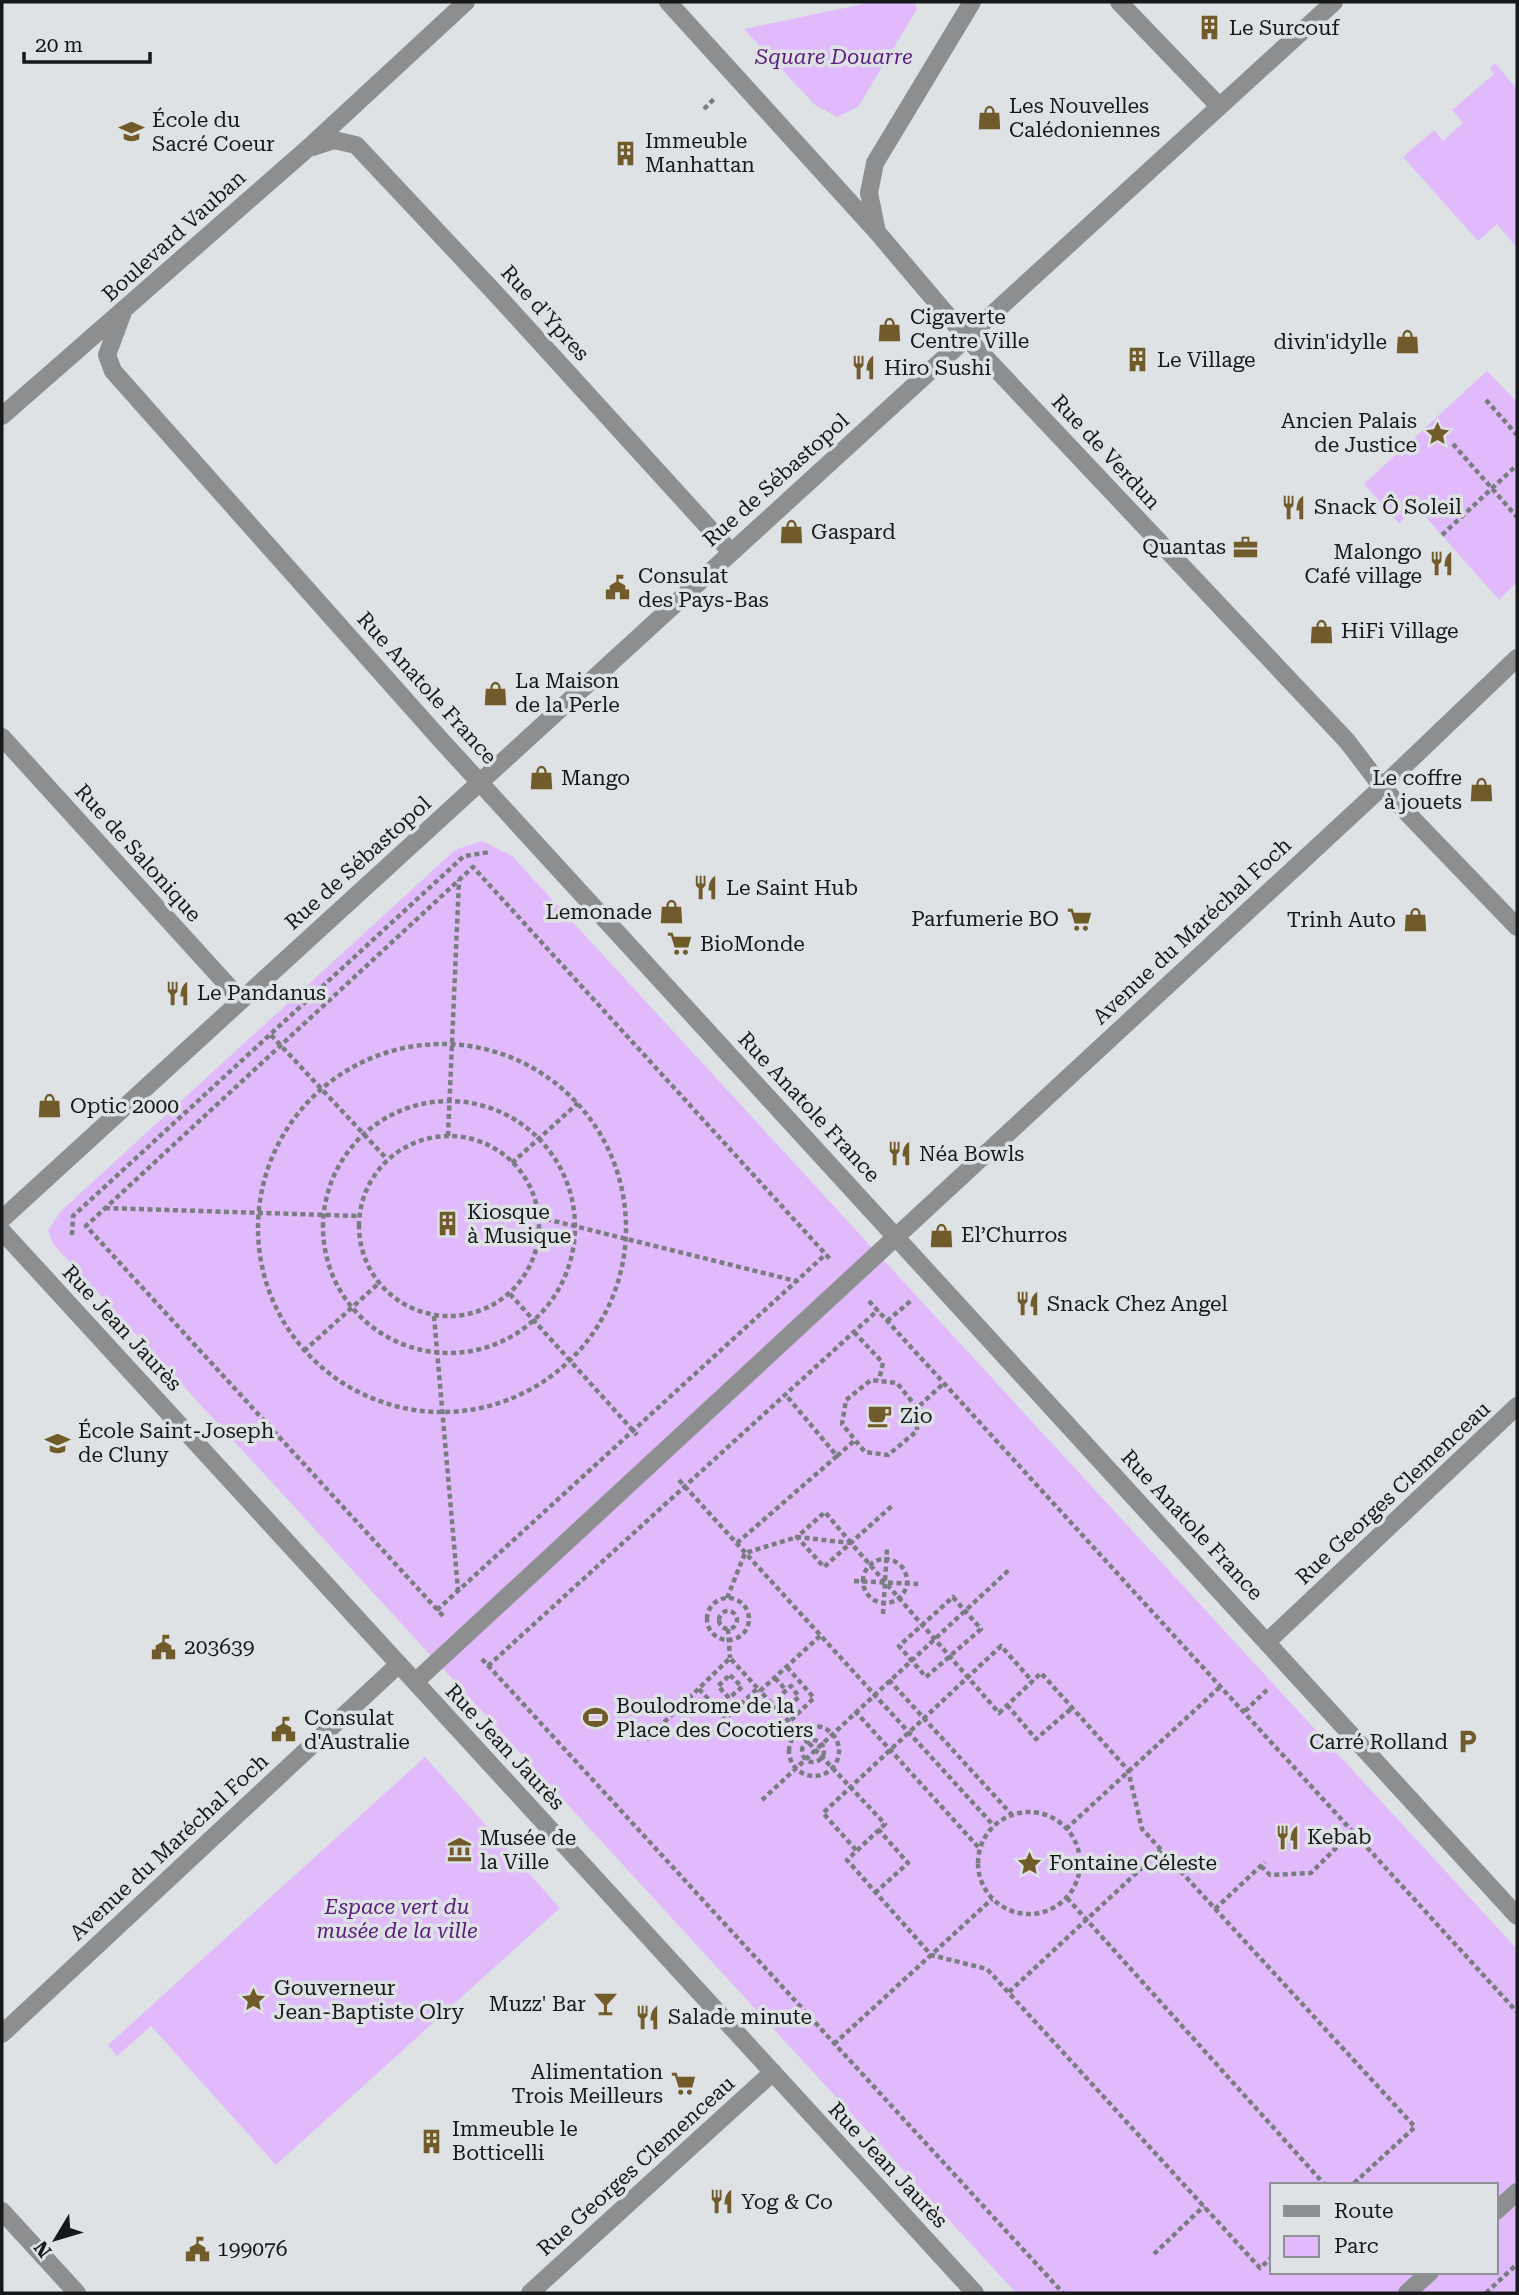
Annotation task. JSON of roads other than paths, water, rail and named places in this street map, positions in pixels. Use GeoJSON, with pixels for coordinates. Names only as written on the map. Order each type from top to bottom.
{"type":"FeatureCollection","features":[{"type":"Feature","properties":{"kind":"street","name":"Boulevard Vauban"},"geometry":{"type":"LineString","coordinates":[[2,415],[307,149],[466,2]]}},
{"type":"Feature","properties":{"kind":"street","name":"Rue de Verdun"},"geometry":{"type":"LineString","coordinates":[[668,2],[877,232],[966,337],[1347,741],[1382,787],[1517,927]]}},
{"type":"Feature","properties":{"kind":"street"},"geometry":{"type":"LineString","coordinates":[[1119,2],[1219,106]]}},
{"type":"Feature","properties":{"kind":"street","name":"Rue de Sébastopol"},"geometry":{"type":"LineString","coordinates":[[2,1219],[1334,2]]}},
{"type":"Feature","properties":{"kind":"street"},"geometry":{"type":"LineString","coordinates":[[877,232],[869,192],[875,163],[969,4]]}},
{"type":"Feature","properties":{"kind":"street","name":"Rue d'Ypres"},"geometry":{"type":"LineString","coordinates":[[307,149],[334,140],[356,145],[731,552]]}},
{"type":"Feature","properties":{"kind":"street","name":"Rue Anatole France"},"geometry":{"type":"LineString","coordinates":[[123,312],[107,355],[113,371],[480,782],[1517,1916]]}},
{"type":"Feature","properties":{"kind":"street","name":"Avenue du Maréchal Foch"},"geometry":{"type":"LineString","coordinates":[[415,1682],[898,1237],[952,1182],[1382,787],[1517,658]]}},
{"type":"Feature","properties":{"kind":"street","name":"Rue de Salonique"},"geometry":{"type":"LineString","coordinates":[[2,737],[241,1000]]}},
{"type":"Feature","properties":{"kind":"street","name":"Rue Jean Jaurès"},"geometry":{"type":"LineString","coordinates":[[2,1231],[975,2293]]}},
{"type":"Feature","properties":{"kind":"street","name":"Rue Georges Clemenceau"},"geometry":{"type":"LineString","coordinates":[[1268,1641],[1517,1406]]}},
{"type":"Feature","properties":{"kind":"street","name":"Avenue du Maréchal Foch"},"geometry":{"type":"LineString","coordinates":[[2,2034],[398,1664]]}},
{"type":"Feature","properties":{"kind":"street","name":"Rue Georges Clemenceau"},"geometry":{"type":"LineString","coordinates":[[530,2293],[773,2072]]}},
{"type":"Feature","properties":{"kind":"street"},"geometry":{"type":"LineString","coordinates":[[1498,2209],[1517,2192]]}},
{"type":"Feature","properties":{"kind":"street"},"geometry":{"type":"LineString","coordinates":[[2,2211],[77,2293]]}},
{"type":"Feature","properties":{"kind":"street"},"geometry":{"type":"LineString","coordinates":[[1407,2293],[1428,2274]]}},
{"type":"Feature","properties":{"kind":"place","name":"Le Surcouf"},"geometry":{"type":"Point","coordinates":[1209,28]}},
{"type":"Feature","properties":{"kind":"place","name":"Les Nouvelles Calédoniennes"},"geometry":{"type":"Point","coordinates":[989,118]}},
{"type":"Feature","properties":{"kind":"place","name":"École du Sacré Coeur"},"geometry":{"type":"Point","coordinates":[132,132]}},
{"type":"Feature","properties":{"kind":"place","name":"Immeuble Manhattan"},"geometry":{"type":"Point","coordinates":[625,153]}},
{"type":"Feature","properties":{"kind":"place","name":"Cigaverte Centre Ville"},"geometry":{"type":"Point","coordinates":[890,329]}},
{"type":"Feature","properties":{"kind":"place","name":"divin'idylle"},"geometry":{"type":"Point","coordinates":[1407,342]}},
{"type":"Feature","properties":{"kind":"place","name":"Le Village"},"geometry":{"type":"Point","coordinates":[1137,360]}},
{"type":"Feature","properties":{"kind":"place","name":"Hiro Sushi"},"geometry":{"type":"Point","coordinates":[864,368]}},
{"type":"Feature","properties":{"kind":"place","name":"Ancien Palais de Justice"},"geometry":{"type":"Point","coordinates":[1437,433]}},
{"type":"Feature","properties":{"kind":"place","name":"Snack Ô Soleil"},"geometry":{"type":"Point","coordinates":[1294,507]}},
{"type":"Feature","properties":{"kind":"place","name":"Gaspard"},"geometry":{"type":"Point","coordinates":[791,532]}},
{"type":"Feature","properties":{"kind":"place","name":"Quantas"},"geometry":{"type":"Point","coordinates":[1246,547]}},
{"type":"Feature","properties":{"kind":"place","name":"Malongo Café village"},"geometry":{"type":"Point","coordinates":[1442,564]}},
{"type":"Feature","properties":{"kind":"place","name":"Consulat des Pays-Bas"},"geometry":{"type":"Point","coordinates":[618,588]}},
{"type":"Feature","properties":{"kind":"place","name":"HiFi Village"},"geometry":{"type":"Point","coordinates":[1321,631]}},
{"type":"Feature","properties":{"kind":"place","name":"La Maison de la Perle"},"geometry":{"type":"Point","coordinates":[495,693]}},
{"type":"Feature","properties":{"kind":"place","name":"Mango"},"geometry":{"type":"Point","coordinates":[541,778]}},
{"type":"Feature","properties":{"kind":"place","name":"Le coffre à jouets"},"geometry":{"type":"Point","coordinates":[1482,790]}},
{"type":"Feature","properties":{"kind":"place","name":"Le Saint Hub"},"geometry":{"type":"Point","coordinates":[706,888]}},
{"type":"Feature","properties":{"kind":"place","name":"Lemonade"},"geometry":{"type":"Point","coordinates":[672,912]}},
{"type":"Feature","properties":{"kind":"place","name":"Parfumerie BO"},"geometry":{"type":"Point","coordinates":[1079,919]}},
{"type":"Feature","properties":{"kind":"place","name":"Trinh Auto"},"geometry":{"type":"Point","coordinates":[1416,920]}},
{"type":"Feature","properties":{"kind":"place","name":"BioMonde"},"geometry":{"type":"Point","coordinates":[680,944]}},
{"type":"Feature","properties":{"kind":"place","name":"Le Pandanus"},"geometry":{"type":"Point","coordinates":[177,993]}},
{"type":"Feature","properties":{"kind":"place","name":"Optic 2000"},"geometry":{"type":"Point","coordinates":[50,1106]}},
{"type":"Feature","properties":{"kind":"place","name":"Néa Bowls"},"geometry":{"type":"Point","coordinates":[899,1154]}},
{"type":"Feature","properties":{"kind":"place","name":"Kiosque à Musique"},"geometry":{"type":"Point","coordinates":[447,1224]}},
{"type":"Feature","properties":{"kind":"place","name":"El’Churros"},"geometry":{"type":"Point","coordinates":[941,1235]}},
{"type":"Feature","properties":{"kind":"place","name":"Snack Chez Angel"},"geometry":{"type":"Point","coordinates":[1027,1304]}},
{"type":"Feature","properties":{"kind":"place","name":"Zio"},"geometry":{"type":"Point","coordinates":[880,1416]}},
{"type":"Feature","properties":{"kind":"place","name":"École Saint-Joseph de Cluny"},"geometry":{"type":"Point","coordinates":[58,1443]}},
{"type":"Feature","properties":{"kind":"place","name":"203639"},"geometry":{"type":"Point","coordinates":[164,1647]}},
{"type":"Feature","properties":{"kind":"place","name":"Boulodrome de la Place des Cocotiers"},"geometry":{"type":"Point","coordinates":[596,1718]}},
{"type":"Feature","properties":{"kind":"place","name":"Consulat d'Australie"},"geometry":{"type":"Point","coordinates":[284,1730]}},
{"type":"Feature","properties":{"kind":"place","name":"Carré Rolland"},"geometry":{"type":"Point","coordinates":[1468,1742]}},
{"type":"Feature","properties":{"kind":"place","name":"Kebab"},"geometry":{"type":"Point","coordinates":[1287,1837]}},
{"type":"Feature","properties":{"kind":"place","name":"Musée de la Ville"},"geometry":{"type":"Point","coordinates":[460,1850]}},
{"type":"Feature","properties":{"kind":"place","name":"Fontaine Céleste"},"geometry":{"type":"Point","coordinates":[1029,1863]}},
{"type":"Feature","properties":{"kind":"place","name":"Gouverneur Jean-Baptiste Olry"},"geometry":{"type":"Point","coordinates":[254,2000]}},
{"type":"Feature","properties":{"kind":"place","name":"Muzz' Bar"},"geometry":{"type":"Point","coordinates":[606,2004]}},
{"type":"Feature","properties":{"kind":"place","name":"Salade minute"},"geometry":{"type":"Point","coordinates":[648,2017]}},
{"type":"Feature","properties":{"kind":"place","name":"Alimentation Trois Meilleurs"},"geometry":{"type":"Point","coordinates":[683,2084]}},
{"type":"Feature","properties":{"kind":"place","name":"Immeuble le Botticelli"},"geometry":{"type":"Point","coordinates":[432,2141]}},
{"type":"Feature","properties":{"kind":"place","name":"Yog & Co"},"geometry":{"type":"Point","coordinates":[721,2202]}},
{"type":"Feature","properties":{"kind":"place","name":"199076"},"geometry":{"type":"Point","coordinates":[197,2249]}},
{"type":"Feature","properties":{"kind":"park label","name":"Square Douarre"},"geometry":{"type":"Point","coordinates":[834,57]}},
{"type":"Feature","properties":{"kind":"park label","name":"Espace vert du musée de la ville"},"geometry":{"type":"Point","coordinates":[397,1919]}}]}
